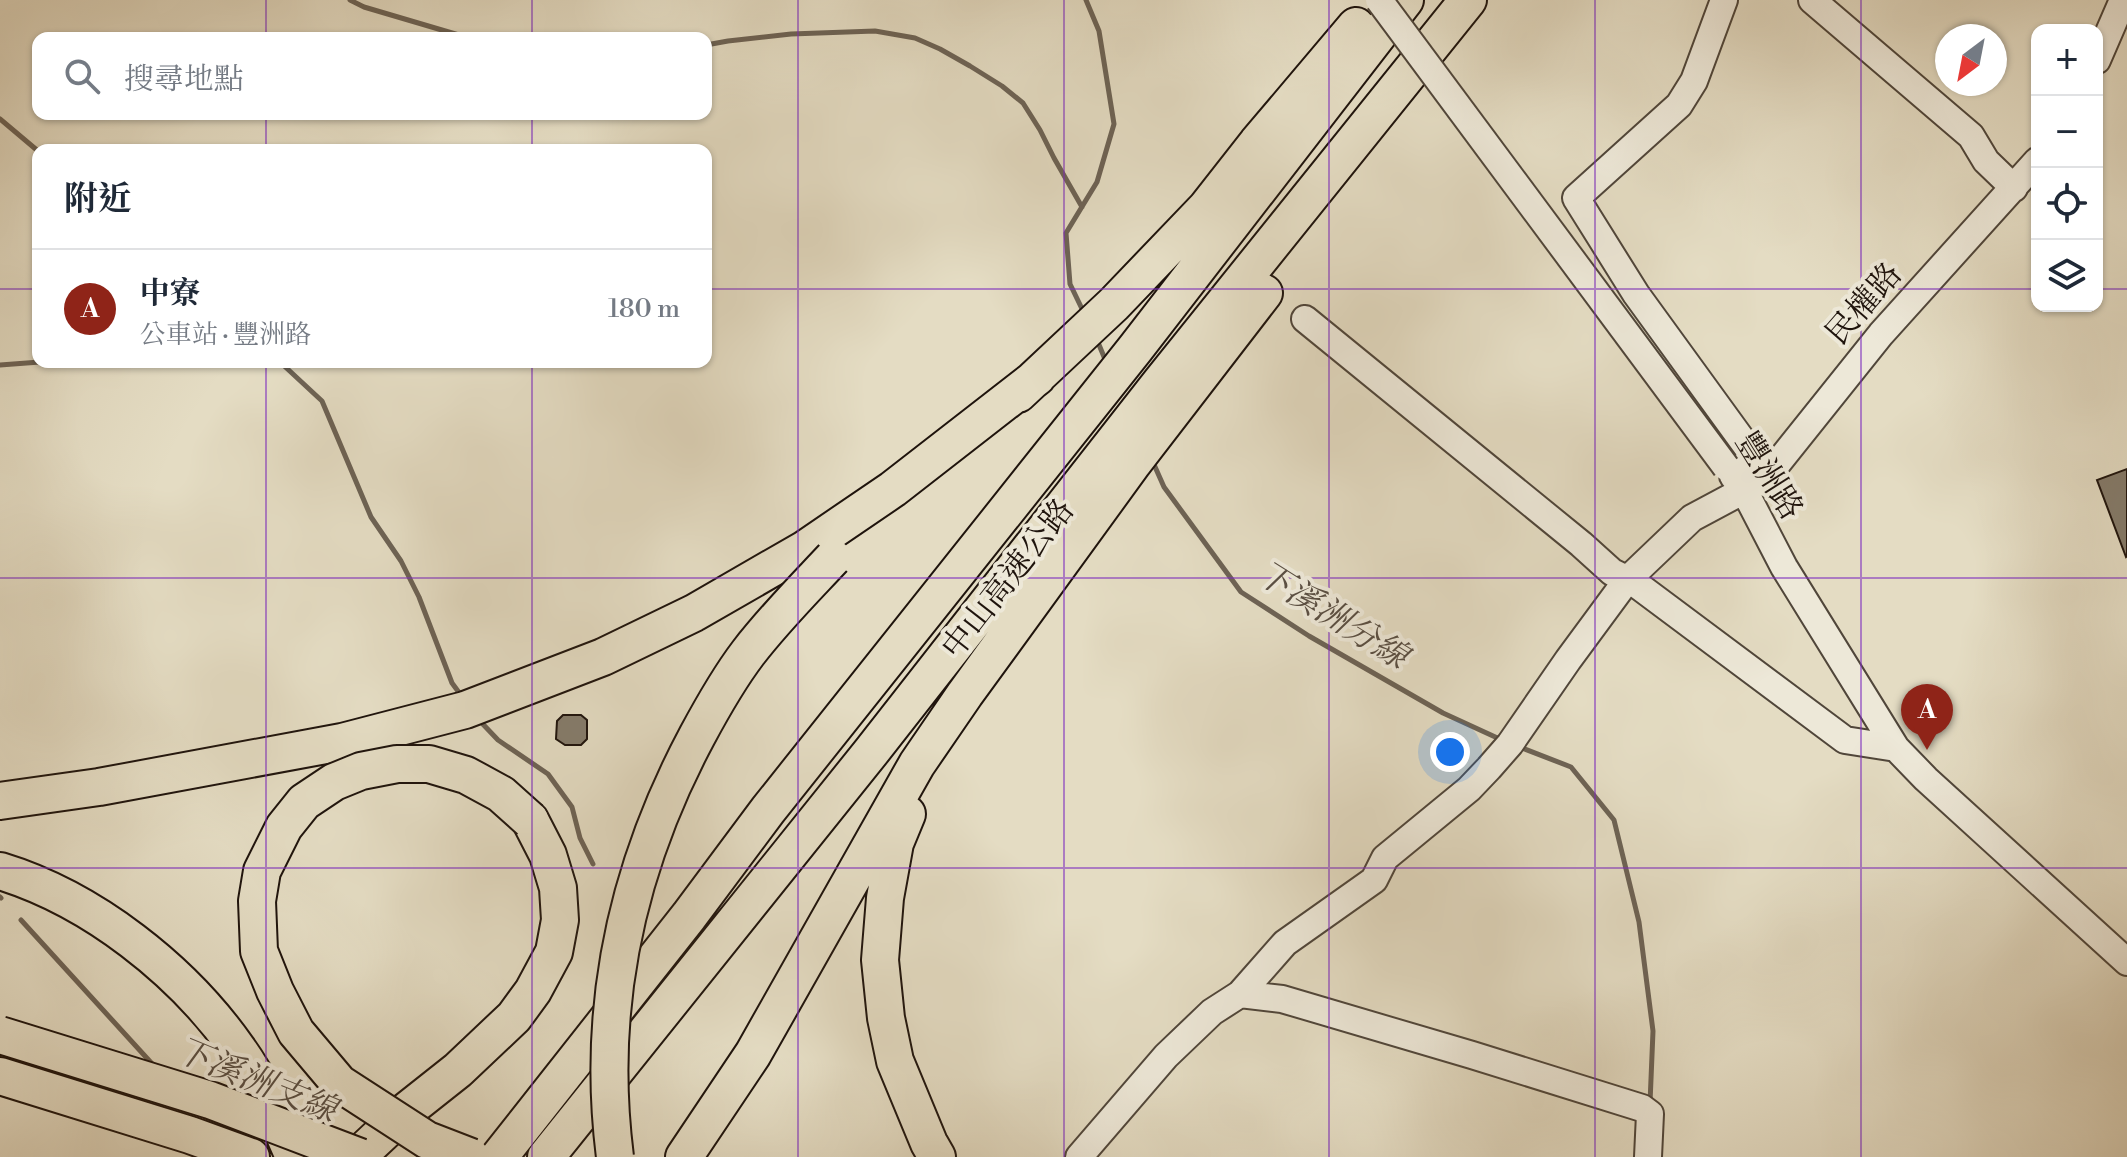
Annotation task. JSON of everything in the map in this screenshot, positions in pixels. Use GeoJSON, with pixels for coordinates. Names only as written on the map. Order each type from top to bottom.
{"type":"FeatureCollection","features":[{"type":"Feature","properties":{"kind":"highway"},"geometry":{"type":"LineString","coordinates":[[0,801],[99,787],[342,742],[465,710],[603,657],[819,554],[903,489],[1037,377],[1114,304],[1206,208],[1378,0]]}},
{"type":"Feature","properties":{"kind":"highway","name":"中山高速公路"},"geometry":{"type":"LineString","coordinates":[[499,1157],[689,916],[768,810],[1135,349],[1405,0]]}},
{"type":"Feature","properties":{"kind":"highway","name":"中山高速公路"},"geometry":{"type":"LineString","coordinates":[[546,1157],[881,740],[1118,460],[1468,0]]}},
{"type":"Feature","properties":{"kind":"highway"},"geometry":{"type":"LineString","coordinates":[[1169,393],[1490,0]]}},
{"type":"Feature","properties":{"kind":"highway"},"geometry":{"type":"LineString","coordinates":[[684,1157],[753,1054],[917,764],[1118,460]]}},
{"type":"Feature","properties":{"kind":"highway"},"geometry":{"type":"LineString","coordinates":[[615,1157],[610,1040],[616,977],[639,871],[678,772],[710,712],[747,654],[788,605],[819,554]]}},
{"type":"Feature","properties":{"kind":"highway"},"geometry":{"type":"LineString","coordinates":[[937,1157],[895,1061],[886,1018],[880,960],[885,898],[895,843],[965,694]]}},
{"type":"Feature","properties":{"kind":"highway"},"geometry":{"type":"LineString","coordinates":[[0,1035],[210,1100],[358,1157],[405,1112],[458,1070],[514,1017],[533,991],[554,952],[560,920],[558,888],[548,855],[530,820],[501,794],[466,775],[429,764],[397,764],[361,771],[334,782],[304,802],[284,827],[262,871],[257,901],[259,951],[296,1032],[339,1083],[349,1090],[427,1140],[471,1157]]}},
{"type":"Feature","properties":{"kind":"highway"},"geometry":{"type":"LineString","coordinates":[[0,871],[63,897],[122,933],[166,968],[198,1000],[237,1048],[269,1104],[294,1157]]}},
{"type":"Feature","properties":{"kind":"highway"},"geometry":{"type":"LineString","coordinates":[[0,1076],[251,1157]]}},
{"type":"Feature","properties":{"kind":"street","name":"豐洲路"},"geometry":{"type":"LineString","coordinates":[[1378,0],[1744,490],[1784,567],[1896,748],[2127,962]]}},
{"type":"Feature","properties":{"kind":"street"},"geometry":{"type":"LineString","coordinates":[[1724,0],[1694,81],[1679,105],[1576,198],[1636,294],[1750,451],[1744,490]]}},
{"type":"Feature","properties":{"kind":"street"},"geometry":{"type":"LineString","coordinates":[[1812,0],[1971,136],[1986,161],[2014,188]]}},
{"type":"Feature","properties":{"kind":"street"},"geometry":{"type":"LineString","coordinates":[[2103,46],[2123,0]]}},
{"type":"Feature","properties":{"kind":"street","name":"民權路"},"geometry":{"type":"LineString","coordinates":[[1079,1157],[1166,1056],[1212,1012],[1240,994],[1285,943],[1374,880],[1385,858],[1469,789],[1510,744],[1627,580],[1692,518],[1765,479],[1881,334],[2031,168]]}},
{"type":"Feature","properties":{"kind":"street"},"geometry":{"type":"LineString","coordinates":[[1305,319],[1612,572],[1636,584],[1845,740],[1896,748]]}},
{"type":"Feature","properties":{"kind":"street"},"geometry":{"type":"LineString","coordinates":[[1240,994],[1282,999],[1642,1108],[1650,1114],[1648,1157]]}},
{"type":"Feature","properties":{"kind":"building"},"geometry":{"type":"Polygon","coordinates":[[[2127,469],[2127,556],[2126,557],[2097,480],[2127,469]]]}},
{"type":"Feature","properties":{"kind":"building"},"geometry":{"type":"Polygon","coordinates":[[[563,715],[581,715],[587,720],[587,739],[581,745],[565,745],[556,739],[557,721],[563,715]]]}},
{"type":"Feature","properties":{"kind":"waterway"},"geometry":{"type":"LineString","coordinates":[[350,0],[449,32]]}},
{"type":"Feature","properties":{"kind":"waterway","name":"下溪洲分線"},"geometry":{"type":"LineString","coordinates":[[1084,313],[1070,284],[1066,233],[1097,182],[1114,124],[1099,31],[1086,0]]}},
{"type":"Feature","properties":{"kind":"waterway"},"geometry":{"type":"LineString","coordinates":[[712,44],[791,34],[875,31],[915,38],[940,49],[1002,86],[1023,103],[1082,207]]}},
{"type":"Feature","properties":{"kind":"waterway"},"geometry":{"type":"LineString","coordinates":[[0,119],[32,146]]}},
{"type":"Feature","properties":{"kind":"waterway","name":"下溪洲分線"},"geometry":{"type":"LineString","coordinates":[[1097,340],[1107,364]]}},
{"type":"Feature","properties":{"kind":"waterway"},"geometry":{"type":"LineString","coordinates":[[0,365],[32,363]]}},
{"type":"Feature","properties":{"kind":"waterway"},"geometry":{"type":"LineString","coordinates":[[286,368],[322,401],[371,517],[401,561],[419,597],[452,683],[463,698]]}},
{"type":"Feature","properties":{"kind":"waterway","name":"下溪洲分線"},"geometry":{"type":"LineString","coordinates":[[1152,460],[1164,487],[1241,592],[1309,636],[1443,713],[1504,741]]}},
{"type":"Feature","properties":{"kind":"waterway"},"geometry":{"type":"LineString","coordinates":[[478,719],[498,740],[548,774],[572,807],[580,838],[593,864]]}},
{"type":"Feature","properties":{"kind":"waterway","name":"下溪洲分線"},"geometry":{"type":"LineString","coordinates":[[1517,746],[1571,767],[1614,820],[1639,922],[1653,1031],[1650,1103]]}},
{"type":"Feature","properties":{"kind":"waterway","name":"下溪洲支線"},"geometry":{"type":"LineString","coordinates":[[21,920],[155,1067]]}},
{"type":"Feature","properties":{"kind":"place","name":"中寮"},"geometry":{"type":"Point","coordinates":[1927,750]}}]}
